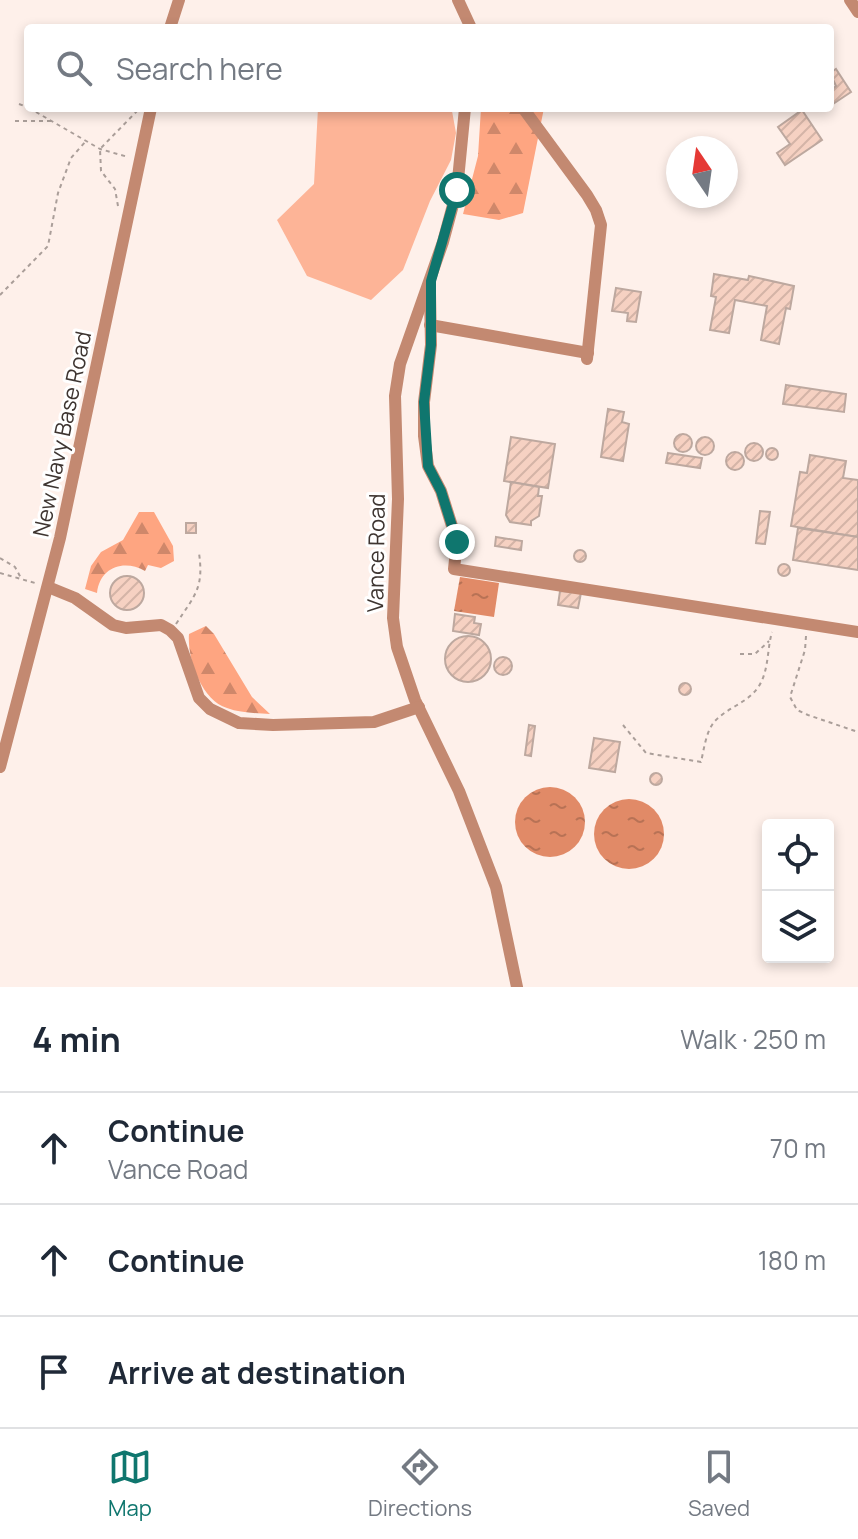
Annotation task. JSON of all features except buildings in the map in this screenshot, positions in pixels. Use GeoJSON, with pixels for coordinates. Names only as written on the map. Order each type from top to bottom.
{"type":"FeatureCollection","features":[{"type":"Feature","properties":{"kind":"street"},"geometry":{"type":"LineString","coordinates":[[168,24],[170,0]]}},
{"type":"Feature","properties":{"kind":"street"},"geometry":{"type":"LineString","coordinates":[[170,24],[179,0]]}},
{"type":"Feature","properties":{"kind":"street"},"geometry":{"type":"LineString","coordinates":[[457,0],[460,24]]}},
{"type":"Feature","properties":{"kind":"street"},"geometry":{"type":"LineString","coordinates":[[457,0],[469,24]]}},
{"type":"Feature","properties":{"kind":"street"},"geometry":{"type":"LineString","coordinates":[[850,0],[858,12]]}},
{"type":"Feature","properties":{"kind":"street","name":"New Navy Base Road"},"geometry":{"type":"LineString","coordinates":[[0,767],[48,587],[150,112]]}},
{"type":"Feature","properties":{"kind":"street","name":"Vance Road"},"geometry":{"type":"LineString","coordinates":[[465,112],[457,190],[431,281],[400,364],[395,396],[398,499],[393,618],[397,647],[419,707],[464,802],[496,887],[517,987]]}},
{"type":"Feature","properties":{"kind":"street"},"geometry":{"type":"LineString","coordinates":[[430,325],[587,356],[601,225],[587,195],[526,112]]}},
{"type":"Feature","properties":{"kind":"street"},"geometry":{"type":"LineString","coordinates":[[431,281],[431,345],[424,402],[424,436],[428,466],[446,505],[457,542],[454,569],[858,632]]}},
{"type":"Feature","properties":{"kind":"street"},"geometry":{"type":"LineString","coordinates":[[48,587],[75,598],[113,625],[126,628],[161,625],[171,631],[182,647],[199,698],[210,709],[239,723],[374,722],[419,707]]}},
{"type":"Feature","properties":{"kind":"path"},"geometry":{"type":"LineString","coordinates":[[19,104],[24,106]]}},
{"type":"Feature","properties":{"kind":"path"},"geometry":{"type":"LineString","coordinates":[[36,112],[100,149],[141,160]]}},
{"type":"Feature","properties":{"kind":"path"},"geometry":{"type":"LineString","coordinates":[[120,214],[115,189],[101,171],[100,149],[135,112]]}},
{"type":"Feature","properties":{"kind":"path"},"geometry":{"type":"LineString","coordinates":[[15,121],[53,121]]}},
{"type":"Feature","properties":{"kind":"path"},"geometry":{"type":"LineString","coordinates":[[0,295],[48,246],[58,193],[71,158],[86,141]]}},
{"type":"Feature","properties":{"kind":"path"},"geometry":{"type":"LineString","coordinates":[[171,631],[199,587],[202,577],[199,553]]}},
{"type":"Feature","properties":{"kind":"path"},"geometry":{"type":"LineString","coordinates":[[0,558],[15,567],[21,579]]}},
{"type":"Feature","properties":{"kind":"path"},"geometry":{"type":"LineString","coordinates":[[0,573],[48,587]]}},
{"type":"Feature","properties":{"kind":"path"},"geometry":{"type":"LineString","coordinates":[[623,725],[646,753],[701,762],[715,721],[748,699],[759,685],[776,619]]}},
{"type":"Feature","properties":{"kind":"path"},"geometry":{"type":"LineString","coordinates":[[808,624],[805,650],[790,697],[797,710],[858,732]]}},
{"type":"Feature","properties":{"kind":"path"},"geometry":{"type":"LineString","coordinates":[[740,654],[755,654],[770,640]]}},
{"type":"Feature","properties":{"kind":"shaded area"},"geometry":{"type":"Polygon","coordinates":[[[318,112],[452,112],[456,133],[451,160],[430,201],[403,270],[371,300],[307,276],[277,220],[314,184],[318,112]]]}},
{"type":"Feature","properties":{"kind":"green space"},"geometry":{"type":"Polygon","coordinates":[[[481,112],[543,112],[523,213],[499,220],[463,214],[478,156],[481,112]]]}},
{"type":"Feature","properties":{"kind":"green space"},"geometry":{"type":"Polygon","coordinates":[[[139,512],[154,512],[173,546],[174,561],[161,568],[148,565],[145,571],[129,566],[114,568],[103,577],[97,593],[85,589],[91,566],[101,552],[123,540],[139,512]]]}},
{"type":"Feature","properties":{"kind":"green space"},"geometry":{"type":"Polygon","coordinates":[[[206,626],[252,697],[270,714],[227,708],[218,704],[203,687],[190,655],[189,634],[206,626]]]}},
{"type":"Feature","properties":{"kind":"water"},"geometry":{"type":"Polygon","coordinates":[[[460,577],[499,583],[494,617],[454,611],[460,577]]]}},
{"type":"Feature","properties":{"kind":"water"},"geometry":{"type":"Polygon","coordinates":[[[550,787],[575,797],[585,822],[575,847],[550,857],[525,847],[515,822],[525,797],[550,787]]]}},
{"type":"Feature","properties":{"kind":"water"},"geometry":{"type":"Polygon","coordinates":[[[629,799],[654,809],[664,834],[654,859],[629,869],[604,859],[594,834],[604,809],[629,799]]]}},
{"type":"Feature","properties":{"kind":"route"},"geometry":{"type":"LineString","coordinates":[[457,190],[431,281],[431,345],[424,402],[428,466],[441,491],[457,542]]}}]}
